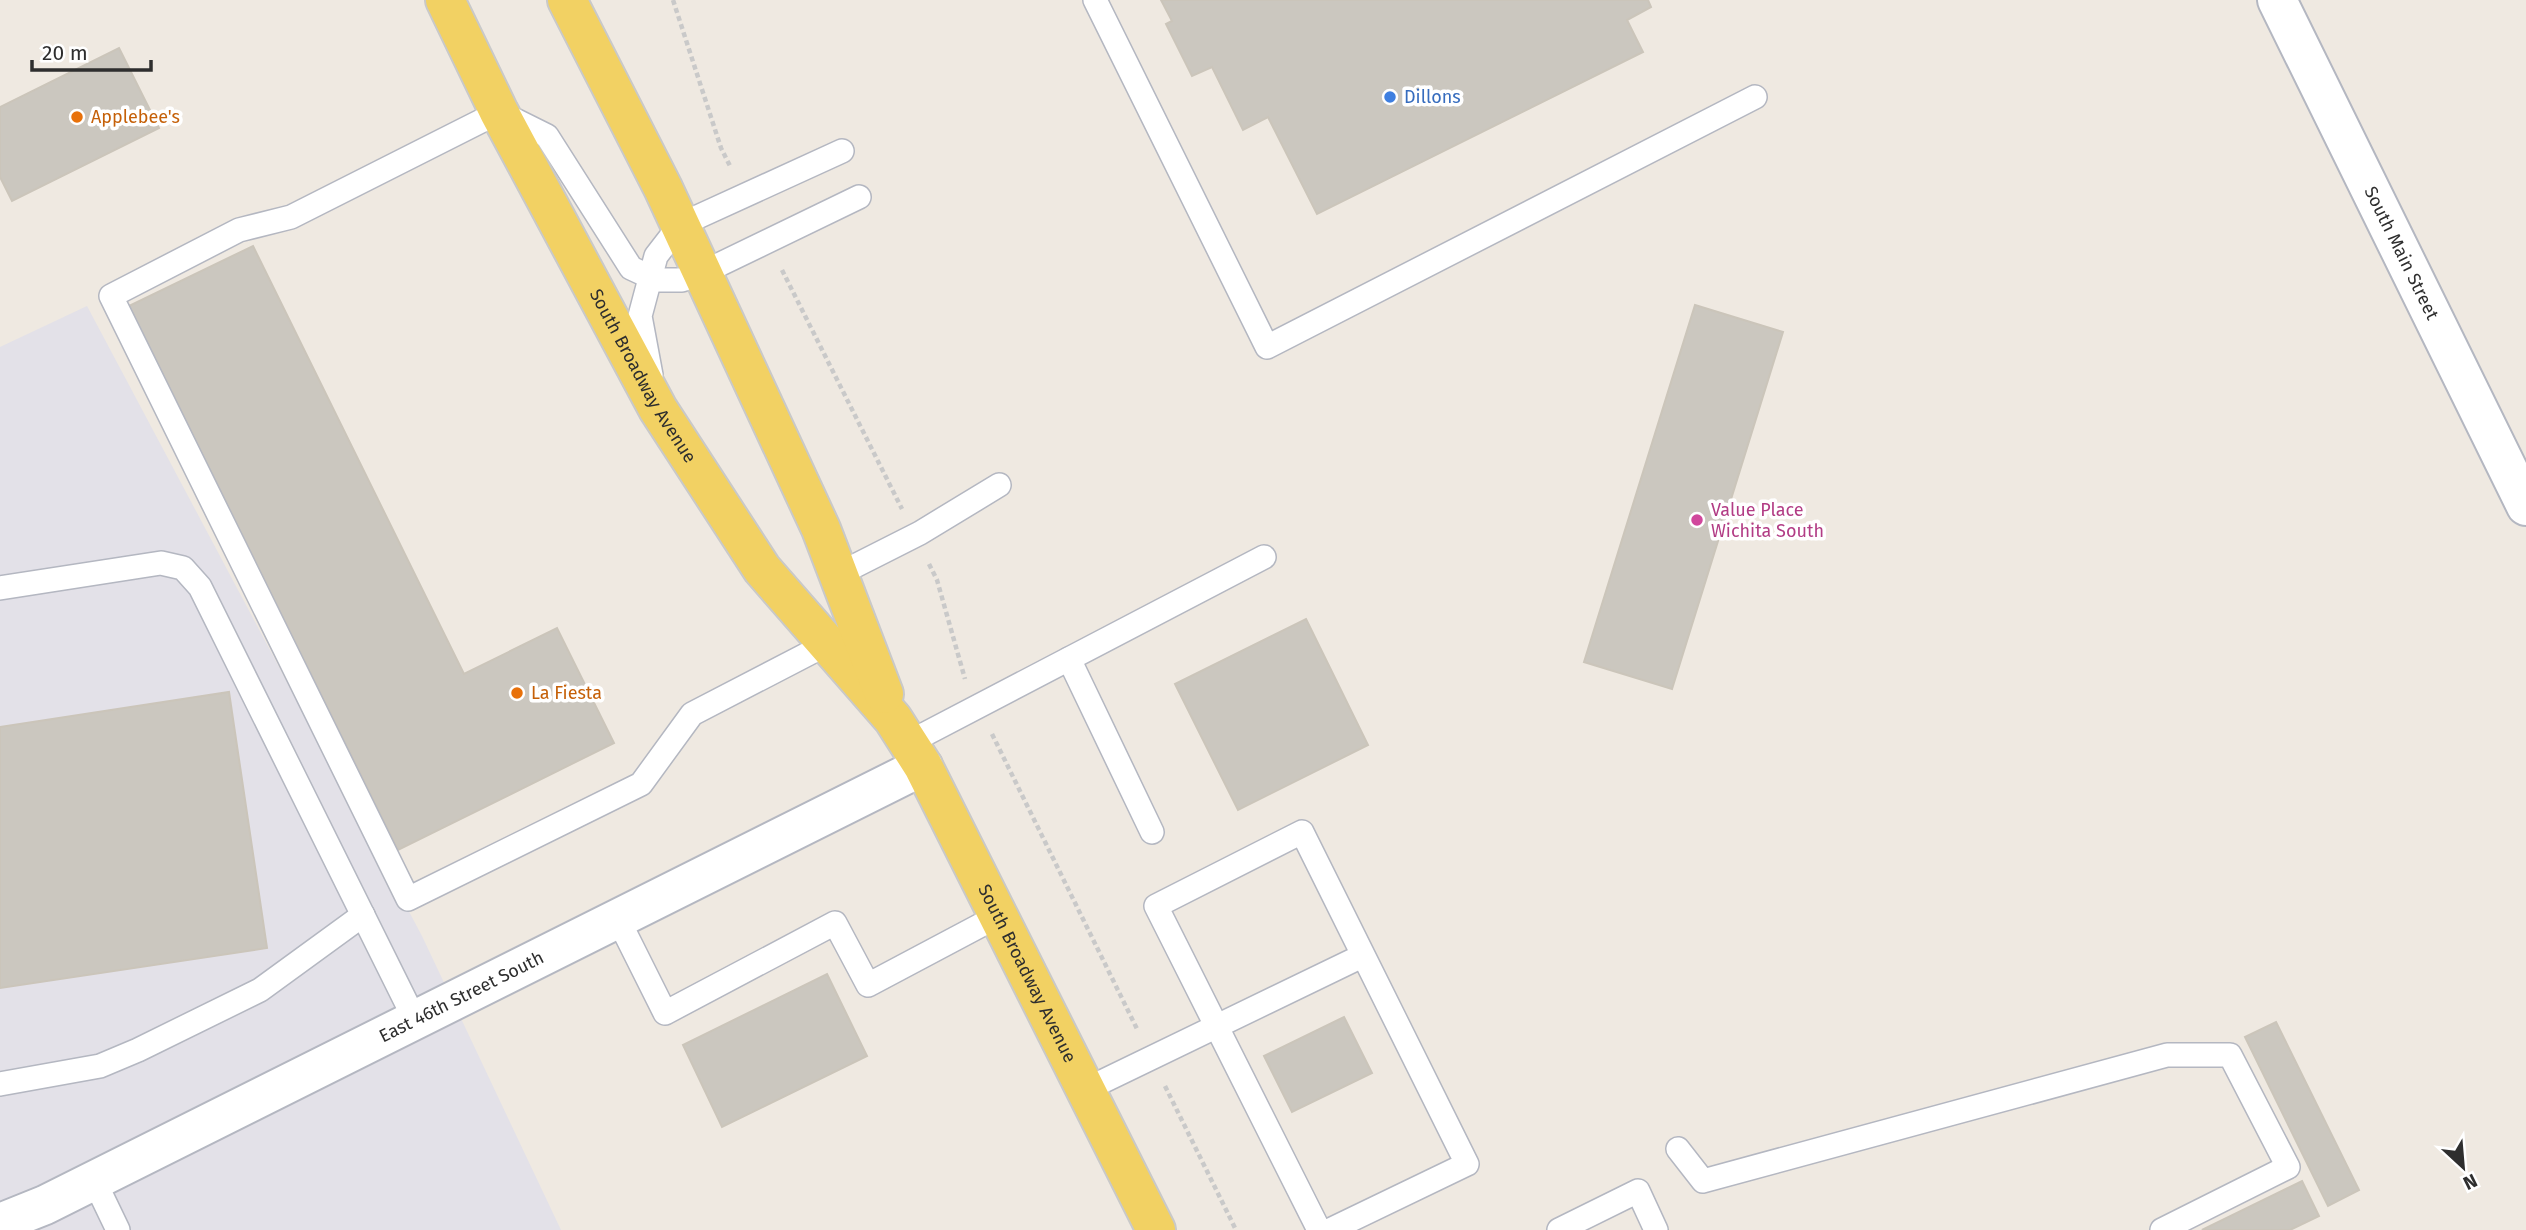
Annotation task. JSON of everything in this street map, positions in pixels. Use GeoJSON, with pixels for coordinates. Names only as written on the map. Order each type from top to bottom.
{"type":"FeatureCollection","features":[{"type":"Feature","properties":{"kind":"main road","name":"South Broadway Avenue"},"geometry":{"type":"LineString","coordinates":[[445,0],[499,113],[658,409],[762,569],[908,743]]}},
{"type":"Feature","properties":{"kind":"main road","name":"South Broadway Avenue"},"geometry":{"type":"LineString","coordinates":[[567,0],[680,225],[821,529],[908,743],[1156,1230]]}},
{"type":"Feature","properties":{"kind":"street","name":"South Main Street"},"geometry":{"type":"LineString","coordinates":[[2277,0],[2526,506]]}},
{"type":"Feature","properties":{"kind":"street","name":"East 46th Street South"},"geometry":{"type":"LineString","coordinates":[[0,1223],[94,1180],[618,919],[908,743]]}},
{"type":"Feature","properties":{"kind":"lane"},"geometry":{"type":"LineString","coordinates":[[1095,0],[1267,347],[1755,97]]}},
{"type":"Feature","properties":{"kind":"lane"},"geometry":{"type":"LineString","coordinates":[[827,644],[692,714],[641,784],[408,899],[111,296],[239,230],[291,217],[499,113],[547,136],[631,268],[657,280],[682,280],[702,273],[859,197]]}},
{"type":"Feature","properties":{"kind":"lane"},"geometry":{"type":"LineString","coordinates":[[658,409],[640,316],[656,256],[680,225],[842,151]]}},
{"type":"Feature","properties":{"kind":"lane"},"geometry":{"type":"LineString","coordinates":[[839,574],[915,535],[999,485]]}},
{"type":"Feature","properties":{"kind":"lane"},"geometry":{"type":"LineString","coordinates":[[908,743],[1264,557]]}},
{"type":"Feature","properties":{"kind":"lane"},"geometry":{"type":"LineString","coordinates":[[0,588],[161,563],[183,568],[200,587],[415,1020]]}},
{"type":"Feature","properties":{"kind":"lane"},"geometry":{"type":"LineString","coordinates":[[1069,659],[1152,832]]}},
{"type":"Feature","properties":{"kind":"lane"},"geometry":{"type":"LineString","coordinates":[[1319,1230],[1156,906],[1302,832],[1467,1164],[1330,1230]]}},
{"type":"Feature","properties":{"kind":"lane"},"geometry":{"type":"LineString","coordinates":[[0,1084],[100,1066],[138,1050],[260,990],[362,915]]}},
{"type":"Feature","properties":{"kind":"lane"},"geometry":{"type":"LineString","coordinates":[[618,919],[665,1013],[835,923],[868,985],[998,916]]}},
{"type":"Feature","properties":{"kind":"lane"},"geometry":{"type":"LineString","coordinates":[[1086,1090],[1362,956]]}},
{"type":"Feature","properties":{"kind":"lane"},"geometry":{"type":"LineString","coordinates":[[1678,1149],[1703,1181],[2167,1055],[2230,1055],[2288,1167],[2162,1230]]}},
{"type":"Feature","properties":{"kind":"lane"},"geometry":{"type":"LineString","coordinates":[[94,1180],[118,1230]]}},
{"type":"Feature","properties":{"kind":"lane"},"geometry":{"type":"LineString","coordinates":[[1559,1230],[1638,1191],[1656,1230]]}},
{"type":"Feature","properties":{"kind":"path"},"geometry":{"type":"LineString","coordinates":[[673,0],[721,148],[745,195]]}},
{"type":"Feature","properties":{"kind":"path"},"geometry":{"type":"LineString","coordinates":[[768,241],[937,580],[964,677],[1236,1230]]}},
{"type":"Feature","properties":{"kind":"shaded area"},"geometry":{"type":"Polygon","coordinates":[[[87,306],[422,936],[561,1230],[0,1230],[0,347],[87,306]]]}},
{"type":"Feature","properties":{"kind":"building","name":"Dillons"},"geometry":{"type":"Polygon","coordinates":[[[1161,0],[1648,0],[1651,7],[1627,20],[1643,52],[1317,214],[1268,117],[1243,130],[1212,67],[1192,76],[1166,24],[1172,21],[1161,0]]]}},
{"type":"Feature","properties":{"kind":"building","name":"Applebee's"},"geometry":{"type":"Polygon","coordinates":[[[119,48],[159,128],[12,201],[0,177],[0,107],[119,48]]]}},
{"type":"Feature","properties":{"kind":"building"},"geometry":{"type":"Polygon","coordinates":[[[253,246],[464,674],[557,628],[614,743],[398,850],[129,306],[253,246]]]}},
{"type":"Feature","properties":{"kind":"building"},"geometry":{"type":"Polygon","coordinates":[[[1695,305],[1783,332],[1672,689],[1584,662],[1695,305]]]}},
{"type":"Feature","properties":{"kind":"building"},"geometry":{"type":"Polygon","coordinates":[[[1306,619],[1368,745],[1238,810],[1175,684],[1306,619]]]}},
{"type":"Feature","properties":{"kind":"building"},"geometry":{"type":"Polygon","coordinates":[[[229,692],[267,948],[0,988],[0,727],[229,692]]]}},
{"type":"Feature","properties":{"kind":"building"},"geometry":{"type":"Polygon","coordinates":[[[827,974],[867,1056],[722,1127],[683,1045],[827,974]]]}},
{"type":"Feature","properties":{"kind":"building"},"geometry":{"type":"Polygon","coordinates":[[[1344,1017],[1372,1073],[1292,1112],[1264,1056],[1344,1017]]]}},
{"type":"Feature","properties":{"kind":"building"},"geometry":{"type":"Polygon","coordinates":[[[2276,1022],[2359,1190],[2328,1206],[2245,1037],[2276,1022]]]}},
{"type":"Feature","properties":{"kind":"building"},"geometry":{"type":"Polygon","coordinates":[[[2302,1181],[2319,1216],[2290,1230],[2202,1230],[2302,1181]]]}},
{"type":"Feature","properties":{"kind":"place","name":"Dillons"},"geometry":{"type":"Point","coordinates":[1390,97]}},
{"type":"Feature","properties":{"kind":"place","name":"Applebee's"},"geometry":{"type":"Point","coordinates":[77,117]}},
{"type":"Feature","properties":{"kind":"place","name":"Value Place Wichita South"},"geometry":{"type":"Point","coordinates":[1697,520]}},
{"type":"Feature","properties":{"kind":"place","name":"La Fiesta"},"geometry":{"type":"Point","coordinates":[517,693]}}]}
